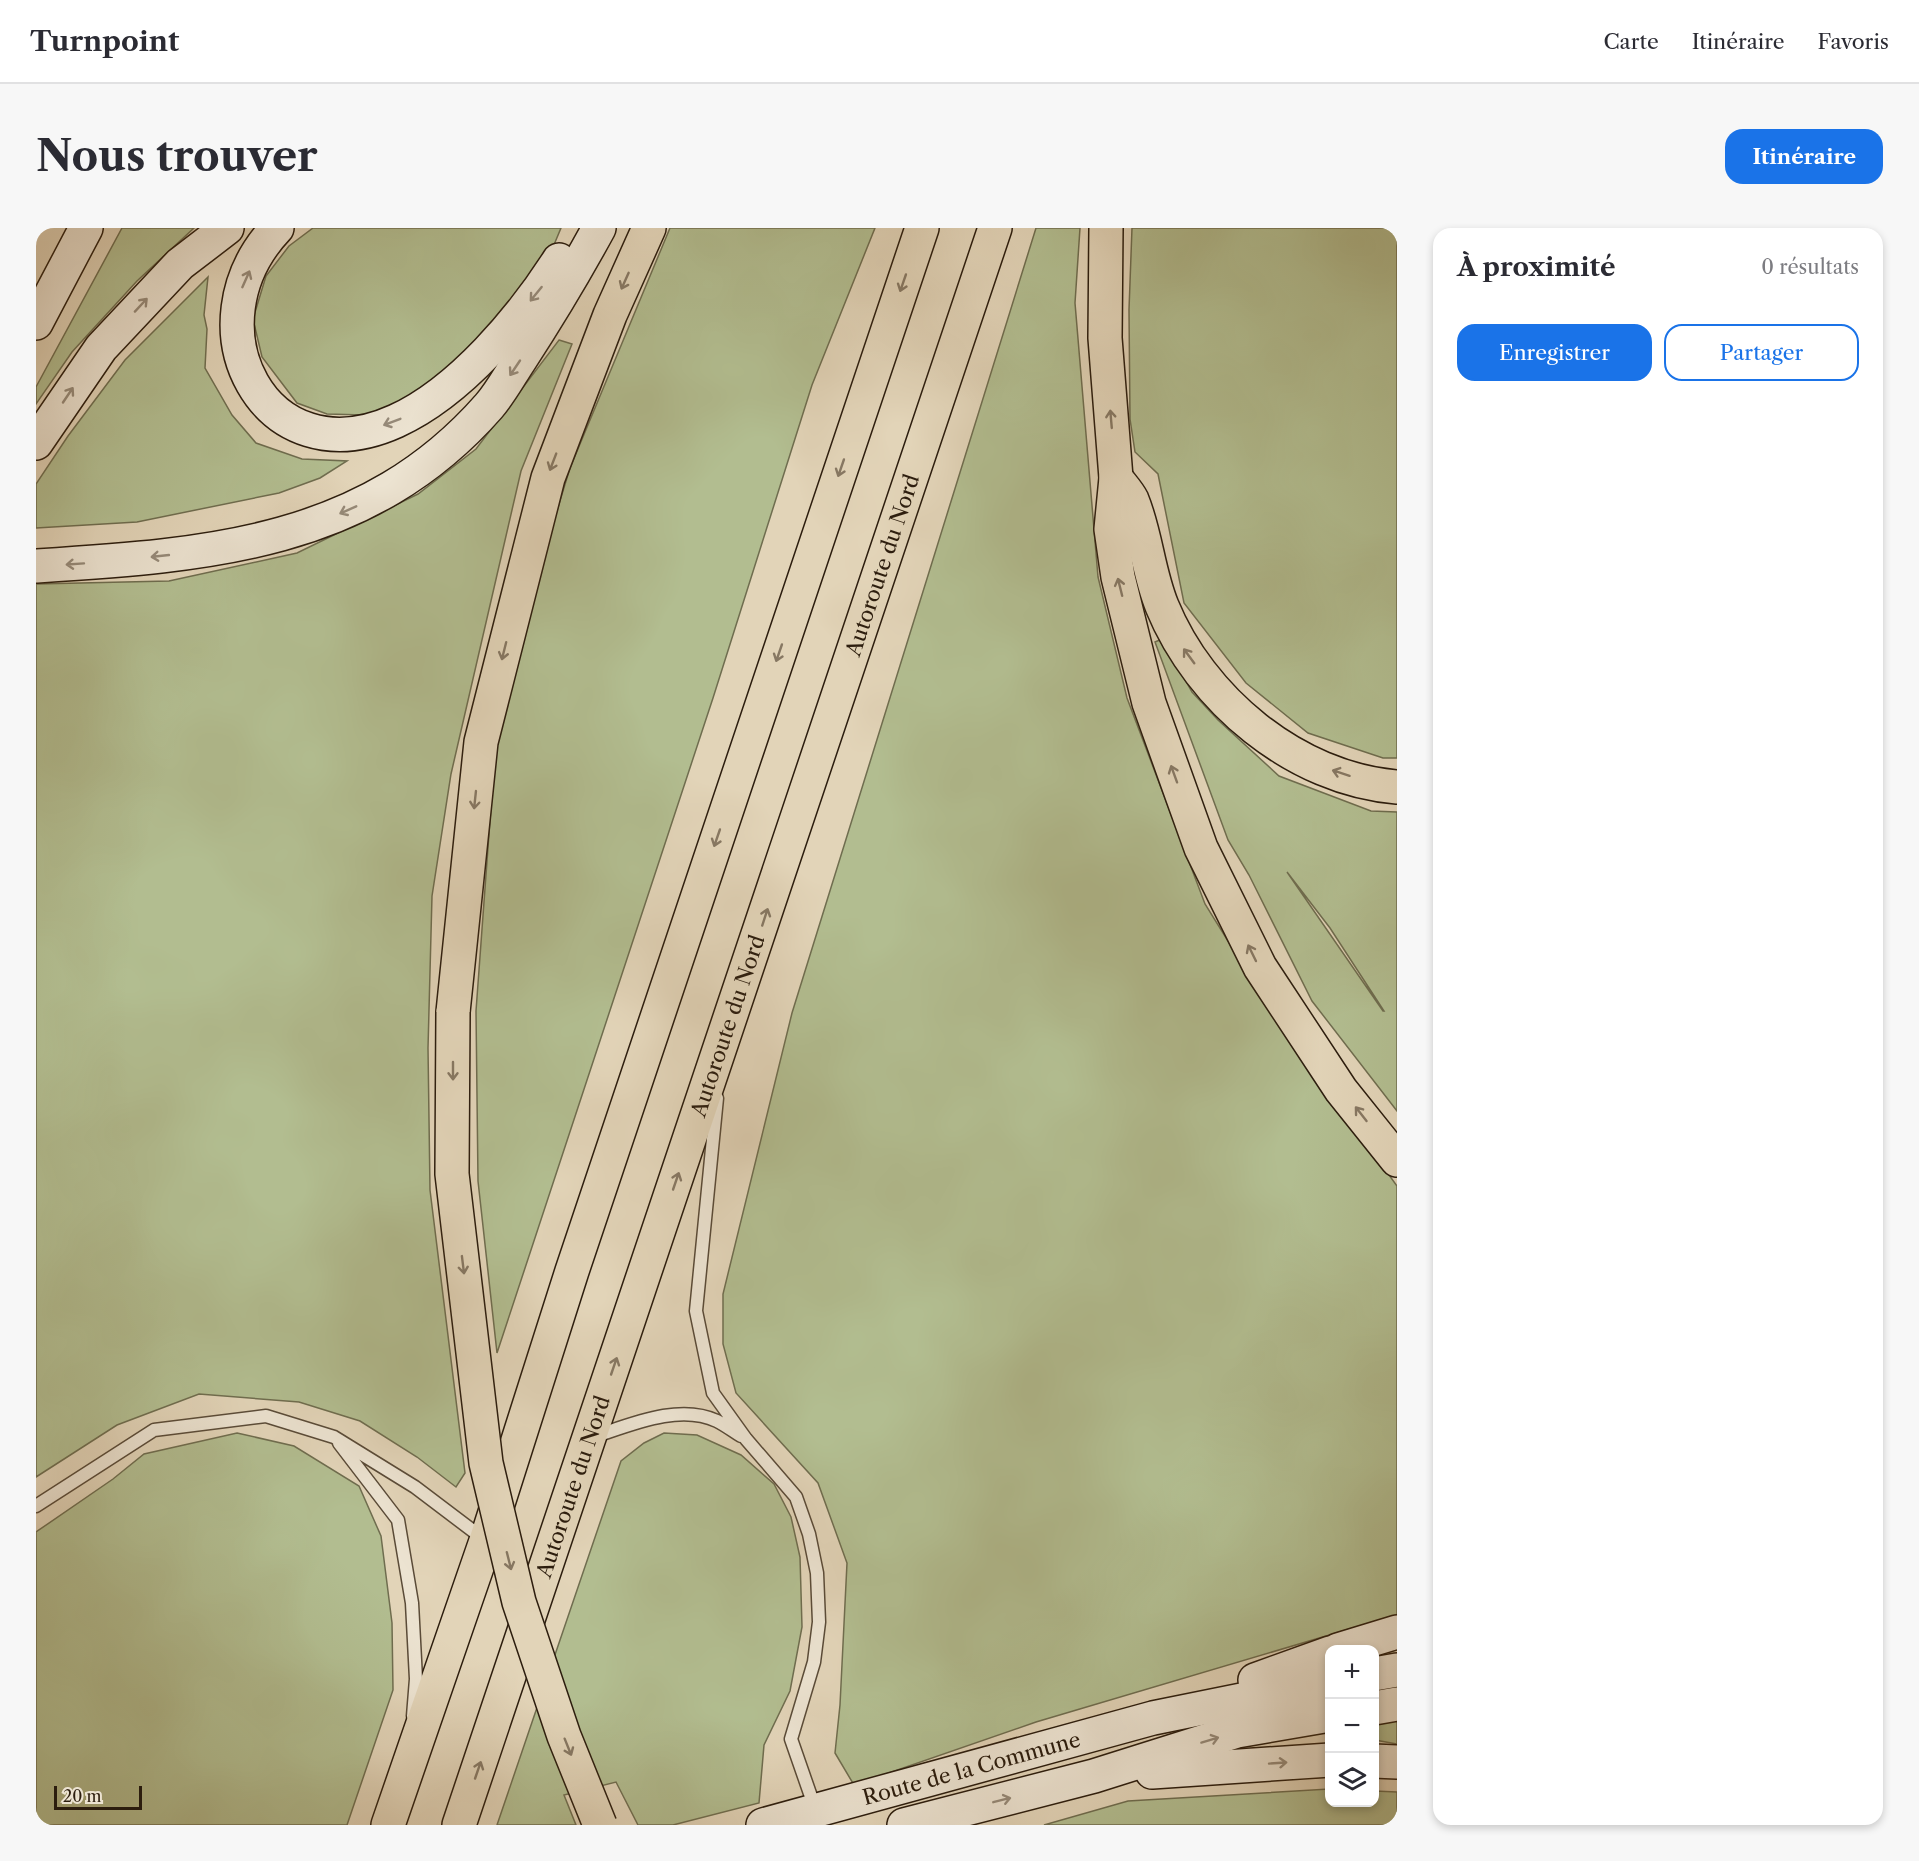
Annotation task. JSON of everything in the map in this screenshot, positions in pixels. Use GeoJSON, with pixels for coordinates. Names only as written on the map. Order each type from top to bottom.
{"type":"FeatureCollection","features":[{"type":"Feature","properties":{"kind":"highway"},"geometry":{"type":"LineString","coordinates":[[600,1825],[564,1736],[519,1602],[486,1463],[452,1174],[453,1012],[482,742],[542,501],[548,478],[610,315],[650,228]]}},
{"type":"Feature","properties":{"kind":"highway"},"geometry":{"type":"LineString","coordinates":[[388,1825],[486,1541],[576,1260],[922,228]]}},
{"type":"Feature","properties":{"kind":"highway","name":"Autoroute du Nord"},"geometry":{"type":"LineString","coordinates":[[459,1825],[722,1049],[995,228]]}},
{"type":"Feature","properties":{"kind":"highway"},"geometry":{"type":"LineString","coordinates":[[1106,228],[1105,338],[1116,478],[1111,529],[1118,577],[1149,703],[1201,848],[1260,968],[1341,1090],[1397,1160]]}},
{"type":"Feature","properties":{"kind":"highway"},"geometry":{"type":"LineString","coordinates":[[1116,478],[1131,499],[1161,605],[1184,650],[1212,687],[1261,734],[1316,765],[1378,785],[1397,787]]}},
{"type":"Feature","properties":{"kind":"main road"},"geometry":{"type":"LineString","coordinates":[[36,321],[70,228]]}},
{"type":"Feature","properties":{"kind":"main road"},"geometry":{"type":"LineString","coordinates":[[36,321],[86,228]]}},
{"type":"Feature","properties":{"kind":"main road"},"geometry":{"type":"LineString","coordinates":[[36,443],[101,348],[180,264],[227,228]]}},
{"type":"Feature","properties":{"kind":"main road"},"geometry":{"type":"LineString","coordinates":[[274,232],[259,252],[239,298],[236,328],[240,355],[251,382],[265,401],[285,420],[306,428],[348,433],[395,422],[417,410],[478,363],[542,288],[580,228]]}},
{"type":"Feature","properties":{"kind":"main road"},"geometry":{"type":"LineString","coordinates":[[36,566],[172,555],[274,538],[322,522],[400,482],[452,442],[490,405],[562,296],[599,228]]}},
{"type":"Feature","properties":{"kind":"main road"},"geometry":{"type":"LineString","coordinates":[[1354,1645],[1397,1632]]}},
{"type":"Feature","properties":{"kind":"main road"},"geometry":{"type":"LineString","coordinates":[[1153,1718],[1325,1654]]}},
{"type":"Feature","properties":{"kind":"main road"},"geometry":{"type":"LineString","coordinates":[[1379,1673],[1397,1670]]}},
{"type":"Feature","properties":{"kind":"main road"},"geometry":{"type":"LineString","coordinates":[[1153,1718],[1325,1683]]}},
{"type":"Feature","properties":{"kind":"main road"},"geometry":{"type":"LineString","coordinates":[[1379,1707],[1397,1704]]}},
{"type":"Feature","properties":{"kind":"main road","name":"Route de la Commune"},"geometry":{"type":"LineString","coordinates":[[904,1825],[1094,1776],[1237,1731],[1325,1716]]}},
{"type":"Feature","properties":{"kind":"main road","name":"Route de la Commune"},"geometry":{"type":"LineString","coordinates":[[739,1825],[789,1816],[1153,1718]]}},
{"type":"Feature","properties":{"kind":"main road","name":"Route de la Commune"},"geometry":{"type":"LineString","coordinates":[[1094,1776],[1325,1760]]}},
{"type":"Feature","properties":{"kind":"main road"},"geometry":{"type":"LineString","coordinates":[[1379,1761],[1397,1762]]}},
{"type":"Feature","properties":{"kind":"lane"},"geometry":{"type":"LineString","coordinates":[[722,1049],[696,1311],[713,1393],[746,1439],[796,1497],[809,1534],[817,1573],[819,1622],[814,1662],[791,1739],[789,1816]]}},
{"type":"Feature","properties":{"kind":"lane"},"geometry":{"type":"LineString","coordinates":[[589,1438],[682,1413],[716,1420],[746,1439]]}},
{"type":"Feature","properties":{"kind":"lane"},"geometry":{"type":"LineString","coordinates":[[36,1506],[154,1430],[266,1416],[334,1437],[415,1487],[486,1541]]}},
{"type":"Feature","properties":{"kind":"lane"},"geometry":{"type":"LineString","coordinates":[[334,1437],[398,1520],[412,1603],[416,1679],[409,1761]]}},
{"type":"Feature","properties":{"kind":"green space"},"geometry":{"type":"Polygon","coordinates":[[[122,228],[194,228],[137,281],[72,352],[36,404],[36,387],[122,228]]]}},
{"type":"Feature","properties":{"kind":"green space"},"geometry":{"type":"Polygon","coordinates":[[[313,228],[561,228],[551,252],[491,335],[403,406],[364,415],[327,414],[297,403],[262,357],[253,319],[266,276],[289,246],[313,228]]]}},
{"type":"Feature","properties":{"kind":"green space"},"geometry":{"type":"Polygon","coordinates":[[[670,228],[875,228],[812,385],[713,698],[497,1353],[478,1181],[476,1011],[497,725],[530,599],[570,468],[670,228]]]}},
{"type":"Feature","properties":{"kind":"green space"},"geometry":{"type":"Polygon","coordinates":[[[1036,228],[1080,228],[1075,303],[1098,577],[1127,698],[1205,904],[1275,1017],[1397,1186],[1397,1615],[1036,1722],[854,1785],[835,1753],[840,1705],[847,1563],[818,1483],[736,1393],[723,1344],[723,1294],[792,1013],[1036,228]]]}},
{"type":"Feature","properties":{"kind":"green space"},"geometry":{"type":"Polygon","coordinates":[[[1132,228],[1397,228],[1397,758],[1383,758],[1308,733],[1246,683],[1184,603],[1158,474],[1135,452],[1130,419],[1129,310],[1132,228]]]}},
{"type":"Feature","properties":{"kind":"green space"},"geometry":{"type":"Polygon","coordinates":[[[208,277],[204,315],[207,329],[205,368],[232,415],[256,443],[302,459],[347,461],[320,478],[279,493],[137,522],[36,528],[36,484],[68,436],[125,360],[208,277]]]}},
{"type":"Feature","properties":{"kind":"green space"},"geometry":{"type":"Polygon","coordinates":[[[559,340],[572,344],[521,471],[451,774],[432,896],[428,1048],[430,1190],[465,1473],[456,1487],[417,1457],[360,1421],[299,1402],[199,1394],[117,1425],[36,1477],[36,584],[169,581],[297,553],[418,494],[476,449],[559,340]]]}},
{"type":"Feature","properties":{"kind":"green space"},"geometry":{"type":"Polygon","coordinates":[[[1162,639],[1192,692],[1218,720],[1279,776],[1371,811],[1397,812],[1397,1111],[1312,1001],[1249,875],[1228,840],[1155,642],[1162,639]],[[1287,872],[1384,1011],[1330,928],[1287,872]]]}},
{"type":"Feature","properties":{"kind":"green space"},"geometry":{"type":"Polygon","coordinates":[[[237,1433],[294,1446],[359,1486],[381,1536],[392,1623],[393,1690],[347,1825],[36,1825],[36,1532],[113,1479],[144,1454],[237,1433]]]}},
{"type":"Feature","properties":{"kind":"green space"},"geometry":{"type":"Polygon","coordinates":[[[664,1433],[697,1435],[741,1455],[774,1484],[791,1517],[800,1557],[802,1627],[790,1691],[764,1745],[759,1803],[673,1825],[638,1825],[616,1782],[564,1795],[576,1825],[497,1825],[621,1461],[644,1443],[664,1433]]]}},
{"type":"Feature","properties":{"kind":"green space"},"geometry":{"type":"Polygon","coordinates":[[[1397,1714],[1397,1744],[1379,1741],[1379,1718],[1397,1714]]]}},
{"type":"Feature","properties":{"kind":"green space"},"geometry":{"type":"Polygon","coordinates":[[[1325,1789],[1325,1807],[1379,1807],[1379,1791],[1397,1792],[1397,1825],[1044,1825],[1128,1801],[1325,1789]]]}}]}
